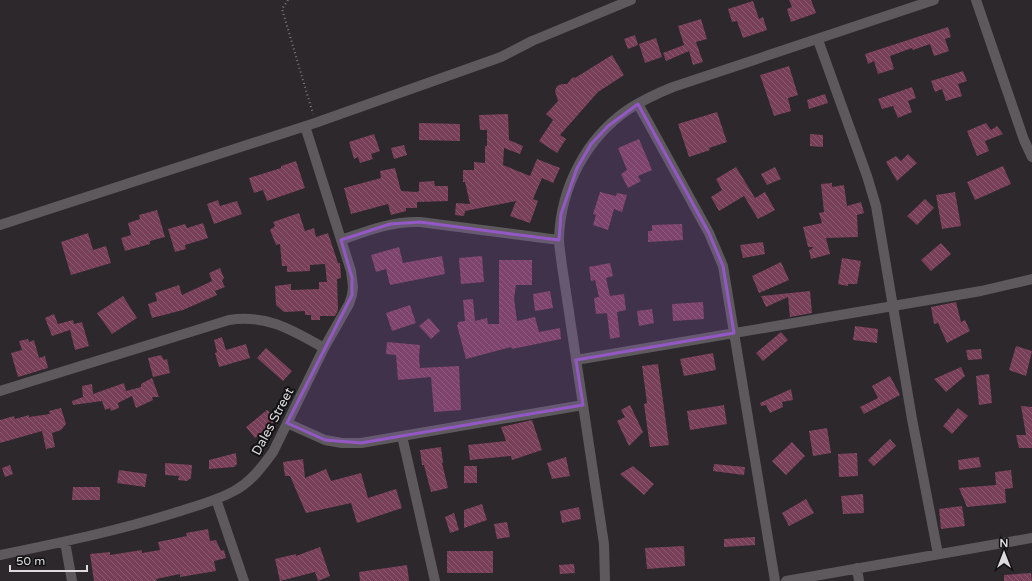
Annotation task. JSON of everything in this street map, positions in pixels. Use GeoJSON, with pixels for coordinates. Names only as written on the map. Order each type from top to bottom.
{"type":"FeatureCollection","features":[{"type":"Feature","properties":{"kind":"street"},"geometry":{"type":"LineString","coordinates":[[0,225],[310,125],[501,57],[532,41],[631,0]]}},
{"type":"Feature","properties":{"kind":"street"},"geometry":{"type":"LineString","coordinates":[[605,581],[604,544],[559,240],[561,214],[568,189],[577,168],[591,144],[608,126],[628,109],[650,96],[934,0]]}},
{"type":"Feature","properties":{"kind":"street"},"geometry":{"type":"LineString","coordinates":[[976,0],[1024,140],[1032,157]]}},
{"type":"Feature","properties":{"kind":"street"},"geometry":{"type":"LineString","coordinates":[[818,40],[867,176],[876,206],[912,419],[938,554]]}},
{"type":"Feature","properties":{"kind":"street"},"geometry":{"type":"LineString","coordinates":[[638,104],[709,233],[723,266],[775,581]]}},
{"type":"Feature","properties":{"kind":"street","name":"Dales Street"},"geometry":{"type":"LineString","coordinates":[[0,555],[65,542],[141,523],[216,499],[235,490],[249,480],[273,452],[324,348],[349,304],[352,295],[352,278],[310,125]]}},
{"type":"Feature","properties":{"kind":"street"},"geometry":{"type":"LineString","coordinates":[[341,240],[390,224],[420,222],[559,240]]}},
{"type":"Feature","properties":{"kind":"street"},"geometry":{"type":"LineString","coordinates":[[576,360],[981,291],[1032,279]]}},
{"type":"Feature","properties":{"kind":"street"},"geometry":{"type":"LineString","coordinates":[[0,391],[229,320],[243,318],[273,322],[296,332],[324,348]]}},
{"type":"Feature","properties":{"kind":"street"},"geometry":{"type":"LineString","coordinates":[[287,423],[325,440],[342,443],[360,443],[583,404]]}},
{"type":"Feature","properties":{"kind":"street"},"geometry":{"type":"LineString","coordinates":[[402,436],[435,581]]}},
{"type":"Feature","properties":{"kind":"street"},"geometry":{"type":"LineString","coordinates":[[216,499],[244,581]]}},
{"type":"Feature","properties":{"kind":"street"},"geometry":{"type":"LineString","coordinates":[[786,581],[1032,538]]}},
{"type":"Feature","properties":{"kind":"street"},"geometry":{"type":"LineString","coordinates":[[65,542],[72,581]]}},
{"type":"Feature","properties":{"kind":"street"},"geometry":{"type":"LineString","coordinates":[[857,568],[859,581]]}},
{"type":"Feature","properties":{"kind":"path"},"geometry":{"type":"LineString","coordinates":[[288,0],[282,9],[310,125]]}},
{"type":"Feature","properties":{"kind":"highlighted area"},"geometry":{"type":"Polygon","coordinates":[[[638,104],[709,233],[723,266],[734,333],[576,360],[583,405],[361,443],[325,440],[287,423],[352,295],[352,278],[341,240],[390,224],[420,222],[559,240],[561,214],[577,168],[591,144],[608,126],[638,104]]]}},
{"type":"Feature","properties":{"kind":"building"},"geometry":{"type":"Polygon","coordinates":[[[789,0],[811,0],[816,13],[791,22],[787,9],[792,7],[789,0]]]}},
{"type":"Feature","properties":{"kind":"building"},"geometry":{"type":"Polygon","coordinates":[[[753,1],[759,19],[763,17],[767,30],[743,38],[737,21],[732,22],[728,9],[753,1]]]}},
{"type":"Feature","properties":{"kind":"building"},"geometry":{"type":"Polygon","coordinates":[[[701,19],[707,39],[696,42],[703,62],[693,65],[689,51],[666,61],[663,53],[684,45],[678,26],[701,19]]]}},
{"type":"Feature","properties":{"kind":"building"},"geometry":{"type":"Polygon","coordinates":[[[948,27],[951,37],[945,39],[949,51],[934,56],[930,44],[913,50],[912,48],[890,56],[894,69],[878,74],[874,61],[868,64],[865,54],[948,27]]]}},
{"type":"Feature","properties":{"kind":"building"},"geometry":{"type":"Polygon","coordinates":[[[635,35],[638,45],[628,49],[624,39],[635,35]]]}},
{"type":"Feature","properties":{"kind":"building"},"geometry":{"type":"Polygon","coordinates":[[[656,38],[662,57],[645,63],[639,44],[656,38]]]}},
{"type":"Feature","properties":{"kind":"building"},"geometry":{"type":"Polygon","coordinates":[[[612,55],[624,75],[598,92],[560,135],[566,139],[557,153],[539,141],[553,120],[546,114],[558,101],[555,91],[557,86],[567,84],[573,77],[575,78],[612,55]]]}},
{"type":"Feature","properties":{"kind":"building"},"geometry":{"type":"Polygon","coordinates":[[[789,66],[798,95],[788,98],[791,111],[774,116],[760,75],[789,66]]]}},
{"type":"Feature","properties":{"kind":"building"},"geometry":{"type":"Polygon","coordinates":[[[963,71],[967,81],[958,84],[962,96],[946,101],[942,89],[935,92],[931,81],[963,71]]]}},
{"type":"Feature","properties":{"kind":"building"},"geometry":{"type":"Polygon","coordinates":[[[912,87],[916,98],[908,101],[912,112],[898,118],[893,106],[882,109],[878,99],[912,87]]]}},
{"type":"Feature","properties":{"kind":"building"},"geometry":{"type":"Polygon","coordinates":[[[825,94],[828,103],[809,109],[807,100],[825,94]]]}},
{"type":"Feature","properties":{"kind":"building"},"geometry":{"type":"Polygon","coordinates":[[[717,112],[727,142],[689,157],[678,124],[717,112]]]}},
{"type":"Feature","properties":{"kind":"building"},"geometry":{"type":"Polygon","coordinates":[[[508,114],[509,140],[523,146],[520,154],[504,148],[503,165],[530,176],[537,159],[560,168],[553,183],[542,178],[533,199],[538,201],[530,223],[510,216],[516,201],[465,211],[464,216],[455,215],[456,203],[470,204],[465,182],[463,182],[463,170],[474,170],[474,162],[485,163],[487,130],[480,130],[479,115],[508,114]]]}},
{"type":"Feature","properties":{"kind":"building"},"geometry":{"type":"Polygon","coordinates":[[[419,123],[460,124],[460,141],[419,140],[419,123]]]}},
{"type":"Feature","properties":{"kind":"building"},"geometry":{"type":"Polygon","coordinates":[[[986,123],[991,130],[997,126],[1003,134],[985,141],[989,151],[977,156],[967,131],[986,123]]]}},
{"type":"Feature","properties":{"kind":"building"},"geometry":{"type":"Polygon","coordinates":[[[374,134],[380,151],[371,154],[373,159],[360,163],[358,157],[354,159],[349,142],[374,134]]]}},
{"type":"Feature","properties":{"kind":"building"},"geometry":{"type":"Polygon","coordinates":[[[810,134],[823,135],[823,147],[810,146],[810,134]]]}},
{"type":"Feature","properties":{"kind":"building"},"geometry":{"type":"Polygon","coordinates":[[[639,139],[652,170],[638,176],[641,181],[628,188],[621,174],[627,170],[618,148],[639,139]]]}},
{"type":"Feature","properties":{"kind":"building"},"geometry":{"type":"Polygon","coordinates":[[[404,145],[407,155],[394,159],[391,148],[404,145]]]}},
{"type":"Feature","properties":{"kind":"building"},"geometry":{"type":"Polygon","coordinates":[[[908,154],[917,163],[897,181],[886,162],[896,156],[901,161],[908,154]]]}},
{"type":"Feature","properties":{"kind":"building"},"geometry":{"type":"Polygon","coordinates":[[[296,161],[305,188],[267,201],[263,190],[254,193],[249,178],[281,168],[281,166],[296,161]]]}},
{"type":"Feature","properties":{"kind":"building"},"geometry":{"type":"Polygon","coordinates":[[[1003,166],[1011,184],[975,200],[967,182],[1003,166]]]}},
{"type":"Feature","properties":{"kind":"building"},"geometry":{"type":"Polygon","coordinates":[[[736,167],[755,198],[765,192],[775,210],[758,219],[744,196],[719,211],[711,197],[722,190],[716,179],[736,167]]]}},
{"type":"Feature","properties":{"kind":"building"},"geometry":{"type":"Polygon","coordinates":[[[775,167],[781,179],[767,185],[761,174],[775,167]]]}},
{"type":"Feature","properties":{"kind":"building"},"geometry":{"type":"Polygon","coordinates":[[[395,168],[401,191],[417,192],[419,191],[419,182],[434,181],[435,186],[448,186],[448,201],[417,202],[417,208],[406,208],[406,211],[391,215],[388,204],[351,214],[344,188],[381,178],[380,171],[395,168]]]}},
{"type":"Feature","properties":{"kind":"building"},"geometry":{"type":"Polygon","coordinates":[[[832,183],[832,187],[844,185],[847,206],[861,202],[864,213],[857,215],[858,237],[826,238],[830,254],[811,259],[809,250],[813,248],[808,247],[803,227],[822,223],[819,213],[824,212],[821,184],[832,183]]]}},
{"type":"Feature","properties":{"kind":"building"},"geometry":{"type":"Polygon","coordinates":[[[600,192],[616,196],[617,193],[627,195],[622,212],[614,209],[608,230],[593,225],[596,215],[593,214],[600,192]]]}},
{"type":"Feature","properties":{"kind":"building"},"geometry":{"type":"Polygon","coordinates":[[[955,192],[961,226],[942,229],[936,195],[955,192]]]}},
{"type":"Feature","properties":{"kind":"building"},"geometry":{"type":"Polygon","coordinates":[[[925,199],[934,208],[917,225],[907,216],[925,199]]]}},
{"type":"Feature","properties":{"kind":"building"},"geometry":{"type":"Polygon","coordinates":[[[218,200],[220,206],[237,201],[242,214],[214,224],[207,204],[218,200]]]}},
{"type":"Feature","properties":{"kind":"building"},"geometry":{"type":"Polygon","coordinates":[[[157,210],[165,237],[150,241],[150,244],[125,251],[121,238],[131,235],[128,223],[140,219],[139,215],[157,210]]]}},
{"type":"Feature","properties":{"kind":"building"},"geometry":{"type":"Polygon","coordinates":[[[299,213],[305,231],[314,228],[316,237],[328,233],[338,263],[340,263],[341,278],[337,279],[338,310],[335,316],[320,316],[320,320],[311,320],[311,315],[305,315],[305,311],[284,312],[276,305],[275,286],[291,284],[291,290],[319,289],[319,282],[327,282],[325,264],[310,265],[310,271],[287,272],[287,266],[282,266],[280,244],[276,245],[270,230],[275,226],[273,222],[299,213]]]}},
{"type":"Feature","properties":{"kind":"building"},"geometry":{"type":"Polygon","coordinates":[[[203,223],[208,238],[185,245],[186,249],[175,252],[168,229],[185,224],[187,228],[203,223]]]}},
{"type":"Feature","properties":{"kind":"building"},"geometry":{"type":"Polygon","coordinates":[[[682,224],[683,240],[648,242],[648,231],[652,231],[652,225],[682,224]]]}},
{"type":"Feature","properties":{"kind":"building"},"geometry":{"type":"Polygon","coordinates":[[[88,233],[93,250],[106,246],[111,263],[71,275],[61,242],[88,233]]]}},
{"type":"Feature","properties":{"kind":"building"},"geometry":{"type":"Polygon","coordinates":[[[763,242],[765,254],[743,258],[740,245],[763,242]]]}},
{"type":"Feature","properties":{"kind":"building"},"geometry":{"type":"Polygon","coordinates":[[[941,243],[951,254],[931,271],[921,260],[941,243]]]}},
{"type":"Feature","properties":{"kind":"building"},"geometry":{"type":"Polygon","coordinates":[[[399,247],[403,263],[442,256],[445,274],[390,285],[386,269],[376,272],[371,255],[399,247]]]}},
{"type":"Feature","properties":{"kind":"building"},"geometry":{"type":"Polygon","coordinates":[[[482,256],[484,282],[461,284],[459,258],[482,256]]]}},
{"type":"Feature","properties":{"kind":"building"},"geometry":{"type":"Polygon","coordinates":[[[842,258],[861,261],[857,284],[848,284],[848,286],[838,284],[842,258]]]}},
{"type":"Feature","properties":{"kind":"building"},"geometry":{"type":"Polygon","coordinates":[[[499,260],[532,260],[532,285],[516,285],[514,298],[517,321],[535,317],[539,332],[560,328],[561,339],[512,349],[511,347],[466,359],[457,325],[458,322],[465,321],[463,300],[473,299],[475,321],[487,318],[488,324],[499,324],[499,260]]]}},
{"type":"Feature","properties":{"kind":"building"},"geometry":{"type":"Polygon","coordinates":[[[781,262],[789,280],[759,293],[752,276],[781,262]]]}},
{"type":"Feature","properties":{"kind":"building"},"geometry":{"type":"Polygon","coordinates":[[[610,263],[613,276],[606,278],[610,296],[624,294],[626,310],[617,312],[620,337],[610,339],[607,313],[596,314],[594,298],[599,297],[595,280],[591,281],[589,267],[610,263]]]}},
{"type":"Feature","properties":{"kind":"building"},"geometry":{"type":"Polygon","coordinates":[[[220,268],[224,278],[222,281],[225,287],[215,291],[217,295],[183,310],[152,318],[148,304],[157,301],[155,293],[179,285],[182,295],[212,281],[209,273],[220,268]]]}},
{"type":"Feature","properties":{"kind":"building"},"geometry":{"type":"Polygon","coordinates":[[[550,291],[553,308],[535,311],[533,294],[550,291]]]}},
{"type":"Feature","properties":{"kind":"building"},"geometry":{"type":"Polygon","coordinates":[[[810,291],[812,313],[790,317],[788,297],[766,307],[761,296],[810,291]]]}},
{"type":"Feature","properties":{"kind":"building"},"geometry":{"type":"Polygon","coordinates":[[[123,296],[137,318],[112,334],[97,313],[123,296]]]}},
{"type":"Feature","properties":{"kind":"building"},"geometry":{"type":"Polygon","coordinates":[[[703,302],[704,319],[673,321],[672,304],[703,302]]]}},
{"type":"Feature","properties":{"kind":"building"},"geometry":{"type":"Polygon","coordinates":[[[956,302],[961,322],[965,320],[970,331],[947,343],[938,323],[934,324],[931,307],[956,302]]]}},
{"type":"Feature","properties":{"kind":"building"},"geometry":{"type":"Polygon","coordinates":[[[410,305],[416,323],[392,331],[386,313],[410,305]]]}},
{"type":"Feature","properties":{"kind":"building"},"geometry":{"type":"Polygon","coordinates":[[[652,309],[654,323],[639,326],[637,311],[652,309]]]}},
{"type":"Feature","properties":{"kind":"building"},"geometry":{"type":"Polygon","coordinates":[[[54,314],[58,324],[73,320],[74,324],[82,322],[89,346],[75,350],[70,330],[52,336],[45,318],[54,314]]]}},
{"type":"Feature","properties":{"kind":"building"},"geometry":{"type":"Polygon","coordinates":[[[429,318],[440,331],[431,339],[419,326],[429,318]]]}},
{"type":"Feature","properties":{"kind":"building"},"geometry":{"type":"Polygon","coordinates":[[[855,326],[878,329],[877,343],[853,340],[855,326]]]}},
{"type":"Feature","properties":{"kind":"building"},"geometry":{"type":"Polygon","coordinates":[[[781,332],[788,340],[763,361],[756,353],[781,332]]]}},
{"type":"Feature","properties":{"kind":"building"},"geometry":{"type":"Polygon","coordinates":[[[222,337],[226,350],[246,344],[250,358],[219,367],[215,353],[217,352],[214,340],[222,337]]]}},
{"type":"Feature","properties":{"kind":"building"},"geometry":{"type":"Polygon","coordinates":[[[28,339],[29,342],[34,340],[39,358],[45,356],[48,368],[18,377],[11,353],[22,350],[19,341],[28,339]]]}},
{"type":"Feature","properties":{"kind":"building"},"geometry":{"type":"Polygon","coordinates":[[[387,342],[420,345],[420,368],[459,366],[461,410],[434,412],[431,377],[398,380],[396,355],[386,354],[387,342]]]}},
{"type":"Feature","properties":{"kind":"building"},"geometry":{"type":"Polygon","coordinates":[[[1016,346],[1032,351],[1026,376],[1009,370],[1016,346]]]}},
{"type":"Feature","properties":{"kind":"building"},"geometry":{"type":"Polygon","coordinates":[[[266,348],[292,371],[283,381],[257,358],[266,348]]]}},
{"type":"Feature","properties":{"kind":"building"},"geometry":{"type":"Polygon","coordinates":[[[981,349],[982,359],[968,360],[966,350],[981,349]]]}},
{"type":"Feature","properties":{"kind":"building"},"geometry":{"type":"Polygon","coordinates":[[[713,353],[716,370],[684,376],[680,359],[713,353]]]}},
{"type":"Feature","properties":{"kind":"building"},"geometry":{"type":"Polygon","coordinates":[[[161,355],[164,360],[167,359],[170,373],[153,377],[148,358],[161,355]]]}},
{"type":"Feature","properties":{"kind":"building"},"geometry":{"type":"Polygon","coordinates":[[[658,364],[669,445],[650,447],[644,404],[647,403],[642,366],[658,364]]]}},
{"type":"Feature","properties":{"kind":"building"},"geometry":{"type":"Polygon","coordinates":[[[961,367],[965,376],[946,392],[934,379],[961,367]]]}},
{"type":"Feature","properties":{"kind":"building"},"geometry":{"type":"Polygon","coordinates":[[[989,374],[992,403],[979,405],[976,376],[989,374]]]}},
{"type":"Feature","properties":{"kind":"building"},"geometry":{"type":"Polygon","coordinates":[[[890,376],[900,395],[864,414],[860,407],[878,398],[872,386],[890,376]]]}},
{"type":"Feature","properties":{"kind":"building"},"geometry":{"type":"Polygon","coordinates":[[[152,378],[159,397],[152,397],[153,400],[136,408],[132,396],[118,403],[119,408],[111,411],[110,408],[105,410],[102,401],[73,405],[72,401],[83,397],[82,386],[92,384],[93,394],[124,383],[126,391],[141,387],[141,384],[152,378]]]}},
{"type":"Feature","properties":{"kind":"building"},"geometry":{"type":"Polygon","coordinates":[[[791,389],[793,400],[782,402],[783,407],[770,413],[766,405],[761,406],[760,403],[791,389]]]}},
{"type":"Feature","properties":{"kind":"building"},"geometry":{"type":"Polygon","coordinates":[[[630,405],[643,432],[629,446],[617,421],[625,417],[621,410],[630,405]]]}},
{"type":"Feature","properties":{"kind":"building"},"geometry":{"type":"Polygon","coordinates":[[[724,405],[727,424],[690,430],[687,411],[724,405]]]}},
{"type":"Feature","properties":{"kind":"building"},"geometry":{"type":"Polygon","coordinates":[[[1021,406],[1032,407],[1032,448],[1019,448],[1016,435],[1026,435],[1021,406]]]}},
{"type":"Feature","properties":{"kind":"building"},"geometry":{"type":"Polygon","coordinates":[[[61,408],[66,424],[61,430],[52,433],[55,447],[46,449],[42,431],[0,443],[0,420],[14,416],[15,419],[29,415],[29,417],[50,414],[49,411],[61,408]]]}},
{"type":"Feature","properties":{"kind":"building"},"geometry":{"type":"Polygon","coordinates":[[[958,408],[968,416],[952,434],[943,426],[958,408]]]}},
{"type":"Feature","properties":{"kind":"building"},"geometry":{"type":"Polygon","coordinates":[[[267,410],[277,419],[255,438],[246,427],[267,410]]]}},
{"type":"Feature","properties":{"kind":"building"},"geometry":{"type":"Polygon","coordinates":[[[532,420],[542,450],[512,460],[511,456],[470,460],[468,445],[506,441],[501,427],[532,420]]]}},
{"type":"Feature","properties":{"kind":"building"},"geometry":{"type":"Polygon","coordinates":[[[827,428],[831,453],[813,456],[809,431],[827,428]]]}},
{"type":"Feature","properties":{"kind":"building"},"geometry":{"type":"Polygon","coordinates":[[[890,439],[896,446],[874,466],[868,460],[890,439]]]}},
{"type":"Feature","properties":{"kind":"building"},"geometry":{"type":"Polygon","coordinates":[[[792,442],[805,456],[786,475],[772,461],[792,442]]]}},
{"type":"Feature","properties":{"kind":"building"},"geometry":{"type":"Polygon","coordinates":[[[441,447],[442,463],[448,488],[431,492],[424,465],[422,465],[420,450],[441,447]]]}},
{"type":"Feature","properties":{"kind":"building"},"geometry":{"type":"Polygon","coordinates":[[[236,453],[237,464],[234,467],[209,469],[209,460],[236,453]]]}},
{"type":"Feature","properties":{"kind":"building"},"geometry":{"type":"Polygon","coordinates":[[[857,453],[858,476],[839,477],[838,454],[857,453]]]}},
{"type":"Feature","properties":{"kind":"building"},"geometry":{"type":"Polygon","coordinates":[[[566,457],[570,476],[552,479],[547,463],[566,457]]]}},
{"type":"Feature","properties":{"kind":"building"},"geometry":{"type":"Polygon","coordinates":[[[979,457],[981,467],[959,470],[958,460],[979,457]]]}},
{"type":"Feature","properties":{"kind":"building"},"geometry":{"type":"Polygon","coordinates":[[[303,459],[305,478],[326,469],[331,481],[361,473],[368,498],[396,489],[402,508],[357,523],[351,503],[306,513],[290,476],[285,476],[283,462],[303,459]]]}},
{"type":"Feature","properties":{"kind":"building"},"geometry":{"type":"Polygon","coordinates":[[[165,463],[192,465],[191,478],[187,481],[178,480],[179,476],[165,475],[165,463]]]}},
{"type":"Feature","properties":{"kind":"building"},"geometry":{"type":"Polygon","coordinates":[[[714,464],[745,467],[744,475],[713,471],[714,464]]]}},
{"type":"Feature","properties":{"kind":"building"},"geometry":{"type":"Polygon","coordinates":[[[10,465],[13,474],[5,477],[2,468],[10,465]]]}},
{"type":"Feature","properties":{"kind":"building"},"geometry":{"type":"Polygon","coordinates":[[[464,466],[477,466],[477,483],[464,483],[464,466]]]}},
{"type":"Feature","properties":{"kind":"building"},"geometry":{"type":"Polygon","coordinates":[[[633,466],[654,484],[644,495],[620,474],[633,466]]]}},
{"type":"Feature","properties":{"kind":"building"},"geometry":{"type":"Polygon","coordinates":[[[119,470],[147,474],[145,487],[117,483],[119,470]]]}},
{"type":"Feature","properties":{"kind":"building"},"geometry":{"type":"Polygon","coordinates":[[[1011,470],[1013,488],[1005,489],[1006,503],[967,507],[959,488],[996,485],[995,472],[1011,470]]]}},
{"type":"Feature","properties":{"kind":"building"},"geometry":{"type":"Polygon","coordinates":[[[73,487],[100,487],[100,500],[72,500],[73,487]]]}},
{"type":"Feature","properties":{"kind":"building"},"geometry":{"type":"Polygon","coordinates":[[[863,494],[864,513],[843,514],[841,496],[863,494]]]}},
{"type":"Feature","properties":{"kind":"building"},"geometry":{"type":"Polygon","coordinates":[[[806,499],[814,513],[789,526],[782,513],[806,499]]]}},
{"type":"Feature","properties":{"kind":"building"},"geometry":{"type":"Polygon","coordinates":[[[482,504],[487,520],[464,528],[464,510],[482,504]]]}},
{"type":"Feature","properties":{"kind":"building"},"geometry":{"type":"Polygon","coordinates":[[[962,506],[965,526],[941,529],[939,509],[962,506]]]}},
{"type":"Feature","properties":{"kind":"building"},"geometry":{"type":"Polygon","coordinates":[[[579,507],[581,519],[562,523],[560,511],[579,507]]]}},
{"type":"Feature","properties":{"kind":"building"},"geometry":{"type":"Polygon","coordinates":[[[454,513],[459,530],[450,533],[445,517],[454,513]]]}},
{"type":"Feature","properties":{"kind":"building"},"geometry":{"type":"Polygon","coordinates":[[[507,522],[510,537],[497,539],[494,524],[507,522]]]}},
{"type":"Feature","properties":{"kind":"building"},"geometry":{"type":"Polygon","coordinates":[[[208,529],[210,541],[216,540],[221,551],[224,550],[226,558],[214,561],[216,571],[180,577],[180,574],[156,579],[157,581],[94,581],[90,554],[110,552],[110,555],[142,550],[142,553],[160,550],[158,542],[187,536],[186,533],[208,529]]]}},
{"type":"Feature","properties":{"kind":"building"},"geometry":{"type":"Polygon","coordinates":[[[755,537],[755,545],[724,547],[724,539],[755,537]]]}},
{"type":"Feature","properties":{"kind":"building"},"geometry":{"type":"Polygon","coordinates":[[[684,546],[685,566],[647,569],[645,548],[684,546]]]}},
{"type":"Feature","properties":{"kind":"building"},"geometry":{"type":"Polygon","coordinates":[[[320,547],[330,576],[318,581],[315,572],[280,581],[275,559],[296,554],[296,556],[320,547]]]}},
{"type":"Feature","properties":{"kind":"building"},"geometry":{"type":"Polygon","coordinates":[[[447,551],[493,551],[493,573],[447,573],[447,551]]]}},
{"type":"Feature","properties":{"kind":"building"},"geometry":{"type":"Polygon","coordinates":[[[574,564],[575,573],[560,574],[559,565],[574,564]]]}},
{"type":"Feature","properties":{"kind":"building"},"geometry":{"type":"Polygon","coordinates":[[[407,565],[409,581],[360,581],[359,572],[407,565]]]}},
{"type":"Feature","properties":{"kind":"building"},"geometry":{"type":"Polygon","coordinates":[[[1031,573],[1032,581],[1004,581],[1004,575],[1031,573]]]}}]}
